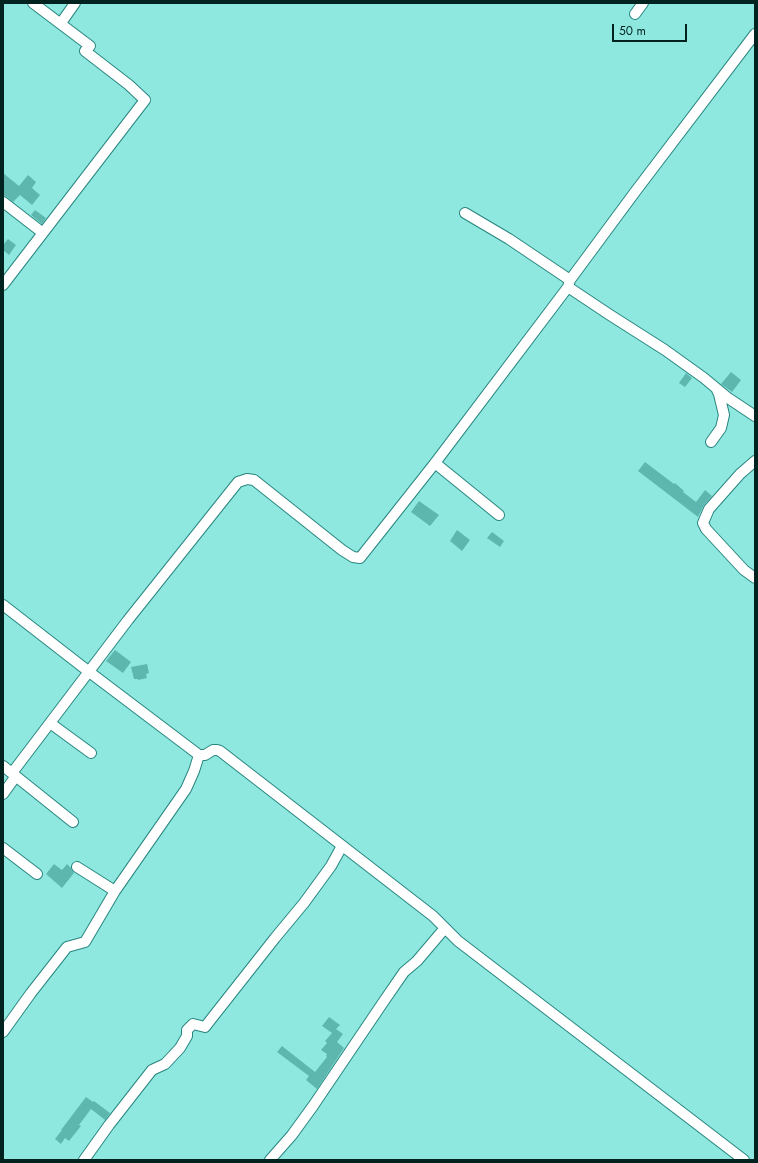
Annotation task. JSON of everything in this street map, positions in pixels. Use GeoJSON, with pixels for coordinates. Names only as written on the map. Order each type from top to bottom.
{"type":"FeatureCollection","features":[{"type":"Feature","properties":{"kind":"street"},"geometry":{"type":"LineString","coordinates":[[3,285],[145,100],[129,84],[85,51],[90,46],[33,3]]}},
{"type":"Feature","properties":{"kind":"street"},"geometry":{"type":"LineString","coordinates":[[61,23],[75,3]]}},
{"type":"Feature","properties":{"kind":"street"},"geometry":{"type":"LineString","coordinates":[[635,14],[643,3]]}},
{"type":"Feature","properties":{"kind":"street"},"geometry":{"type":"LineString","coordinates":[[3,794],[14,775],[88,671],[238,482],[247,479],[254,480],[342,550],[353,557],[360,558],[435,463],[635,192],[755,34]]}},
{"type":"Feature","properties":{"kind":"street"},"geometry":{"type":"LineString","coordinates":[[3,202],[43,233]]}},
{"type":"Feature","properties":{"kind":"street"},"geometry":{"type":"LineString","coordinates":[[465,213],[509,239],[569,283],[610,316],[665,350],[728,398],[755,416]]}},
{"type":"Feature","properties":{"kind":"street"},"geometry":{"type":"LineString","coordinates":[[711,442],[721,428],[724,415],[720,394],[714,386]]}},
{"type":"Feature","properties":{"kind":"street"},"geometry":{"type":"LineString","coordinates":[[755,461],[740,474],[709,509],[703,523],[706,529],[744,570],[755,578]]}},
{"type":"Feature","properties":{"kind":"street"},"geometry":{"type":"LineString","coordinates":[[435,463],[499,515]]}},
{"type":"Feature","properties":{"kind":"street"},"geometry":{"type":"LineString","coordinates":[[3,605],[88,671],[205,753]]}},
{"type":"Feature","properties":{"kind":"street"},"geometry":{"type":"LineString","coordinates":[[50,723],[90,753]]}},
{"type":"Feature","properties":{"kind":"street"},"geometry":{"type":"LineString","coordinates":[[3,1032],[31,992],[67,947],[85,942],[116,891],[186,790],[194,771],[205,753],[216,750],[220,751],[433,916],[458,941],[744,1160]]}},
{"type":"Feature","properties":{"kind":"street"},"geometry":{"type":"LineString","coordinates":[[3,766],[73,822]]}},
{"type":"Feature","properties":{"kind":"street"},"geometry":{"type":"LineString","coordinates":[[84,1160],[152,1070],[165,1064],[180,1048],[187,1036],[187,1030],[193,1024],[205,1027],[304,903],[331,866],[342,846]]}},
{"type":"Feature","properties":{"kind":"street"},"geometry":{"type":"LineString","coordinates":[[3,848],[37,874]]}},
{"type":"Feature","properties":{"kind":"street"},"geometry":{"type":"LineString","coordinates":[[77,867],[116,891]]}},
{"type":"Feature","properties":{"kind":"street"},"geometry":{"type":"LineString","coordinates":[[270,1160],[292,1135],[404,972],[417,961],[445,928]]}},
{"type":"Feature","properties":{"kind":"building"},"geometry":{"type":"Polygon","coordinates":[[[3,173],[19,186],[28,175],[36,182],[32,188],[40,195],[32,205],[20,195],[13,202],[3,195],[3,173]]]}},
{"type":"Feature","properties":{"kind":"building"},"geometry":{"type":"Polygon","coordinates":[[[35,210],[46,218],[42,224],[31,215],[35,210]]]}},
{"type":"Feature","properties":{"kind":"building"},"geometry":{"type":"Polygon","coordinates":[[[8,239],[16,245],[9,255],[3,250],[3,245],[8,239]]]}},
{"type":"Feature","properties":{"kind":"building"},"geometry":{"type":"Polygon","coordinates":[[[731,372],[741,380],[732,392],[721,384],[731,372]]]}},
{"type":"Feature","properties":{"kind":"building"},"geometry":{"type":"Polygon","coordinates":[[[686,373],[692,378],[685,387],[679,383],[686,373]]]}},
{"type":"Feature","properties":{"kind":"building"},"geometry":{"type":"Polygon","coordinates":[[[645,462],[674,484],[675,483],[684,491],[683,492],[696,502],[705,490],[712,496],[704,505],[698,517],[638,471],[645,462]]]}},
{"type":"Feature","properties":{"kind":"building"},"geometry":{"type":"Polygon","coordinates":[[[419,501],[439,515],[430,526],[411,512],[419,501]]]}},
{"type":"Feature","properties":{"kind":"building"},"geometry":{"type":"Polygon","coordinates":[[[457,530],[470,540],[462,551],[450,541],[457,530]]]}},
{"type":"Feature","properties":{"kind":"building"},"geometry":{"type":"Polygon","coordinates":[[[492,532],[504,541],[500,547],[487,538],[492,532]]]}},
{"type":"Feature","properties":{"kind":"building"},"geometry":{"type":"Polygon","coordinates":[[[115,650],[131,662],[123,673],[106,661],[115,650]]]}},
{"type":"Feature","properties":{"kind":"building"},"geometry":{"type":"Polygon","coordinates":[[[147,664],[149,673],[146,674],[147,678],[138,680],[134,679],[131,667],[147,664]]]}},
{"type":"Feature","properties":{"kind":"building"},"geometry":{"type":"Polygon","coordinates":[[[54,864],[62,870],[67,864],[74,873],[62,888],[46,874],[54,864]]]}},
{"type":"Feature","properties":{"kind":"building"},"geometry":{"type":"Polygon","coordinates":[[[329,1017],[340,1025],[336,1029],[343,1034],[337,1042],[344,1048],[317,1089],[306,1080],[309,1076],[277,1052],[282,1046],[315,1072],[327,1057],[327,1054],[321,1050],[327,1043],[325,1041],[332,1033],[322,1026],[329,1017]]]}},
{"type":"Feature","properties":{"kind":"building"},"geometry":{"type":"Polygon","coordinates":[[[86,1097],[110,1113],[105,1120],[91,1109],[79,1125],[81,1126],[69,1141],[65,1138],[61,1144],[55,1139],[86,1097]]]}}]}
